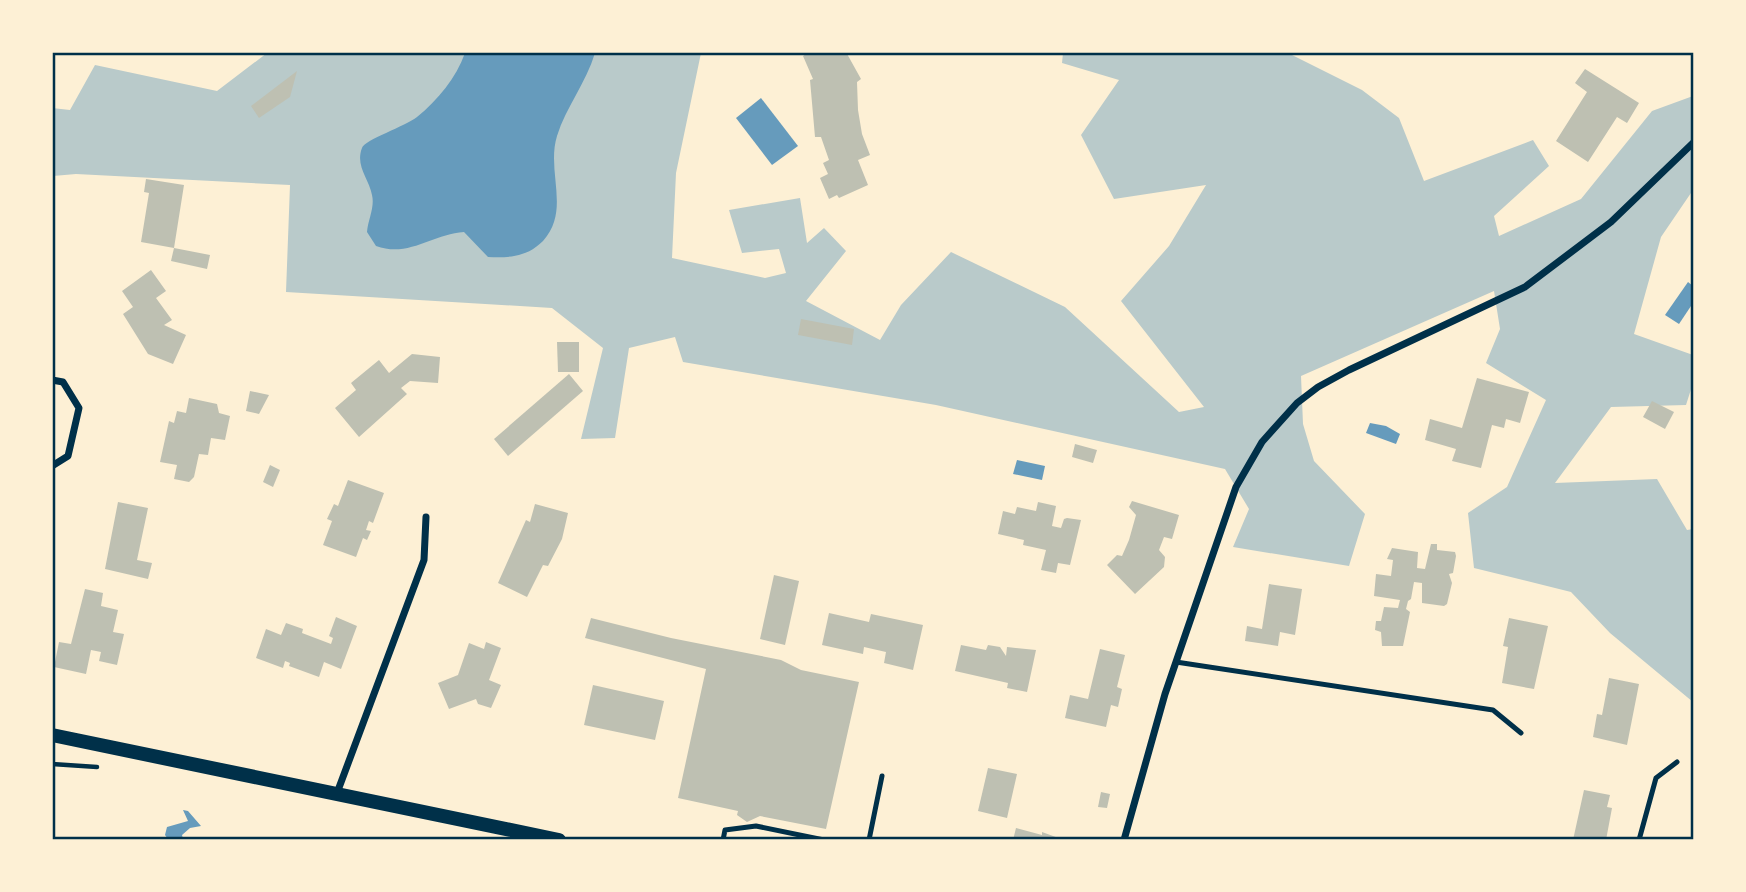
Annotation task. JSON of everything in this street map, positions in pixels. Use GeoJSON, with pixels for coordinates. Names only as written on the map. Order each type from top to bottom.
{"type":"FeatureCollection","features":[{"type":"Feature","properties":{"kind":"main road"},"geometry":{"type":"LineString","coordinates":[[52,735],[559,839]]}},
{"type":"Feature","properties":{"kind":"street"},"geometry":{"type":"LineString","coordinates":[[1124,839],[1176,662],[1236,487],[1262,442],[1297,403],[1349,370],[1525,287],[1611,222],[1693,142]]}},
{"type":"Feature","properties":{"kind":"street"},"geometry":{"type":"LineString","coordinates":[[52,380],[63,382],[79,408],[68,456],[52,466]]}},
{"type":"Feature","properties":{"kind":"street"},"geometry":{"type":"LineString","coordinates":[[337,793],[424,560],[426,517]]}},
{"type":"Feature","properties":{"kind":"lane"},"geometry":{"type":"LineString","coordinates":[[1176,662],[1493,710],[1521,733]]}},
{"type":"Feature","properties":{"kind":"lane"},"geometry":{"type":"LineString","coordinates":[[1640,839],[1656,778],[1678,762]]}},
{"type":"Feature","properties":{"kind":"lane"},"geometry":{"type":"LineString","coordinates":[[869,839],[881,776]]}},
{"type":"Feature","properties":{"kind":"lane"},"geometry":{"type":"LineString","coordinates":[[723,839],[726,830],[756,826],[824,839]]}},
{"type":"Feature","properties":{"kind":"shaded area"},"geometry":{"type":"Polygon","coordinates":[[[267,53],[701,53],[676,173],[672,258],[765,278],[786,273],[779,249],[742,253],[729,210],[800,198],[807,243],[824,228],[846,251],[806,301],[880,340],[901,305],[951,252],[1065,307],[1179,412],[1204,407],[1121,301],[1169,246],[1206,185],[1114,199],[1081,135],[1119,80],[1062,63],[1063,53],[1288,53],[1362,90],[1399,118],[1424,181],[1533,140],[1549,166],[1494,216],[1499,236],[1581,199],[1652,111],[1693,96],[1693,190],[1661,237],[1634,334],[1693,355],[1693,383],[1686,405],[1611,407],[1555,483],[1657,479],[1687,530],[1693,529],[1693,702],[1610,633],[1571,592],[1474,568],[1468,513],[1507,487],[1546,400],[1486,363],[1500,329],[1494,291],[1301,376],[1303,424],[1314,461],[1365,514],[1349,566],[1233,547],[1249,509],[1225,469],[936,405],[683,362],[675,337],[629,348],[615,438],[581,439],[603,348],[552,308],[286,292],[290,185],[76,174],[53,176],[52,108],[70,110],[95,65],[217,91],[267,53]]]}},
{"type":"Feature","properties":{"kind":"water"},"geometry":{"type":"Polygon","coordinates":[[[465,53],[595,53],[557,136],[554,163],[557,204],[551,229],[537,246],[510,257],[488,257],[464,232],[399,249],[376,246],[367,232],[373,200],[361,167],[362,148],[370,141],[412,121],[425,110],[451,80],[465,53]]]}},
{"type":"Feature","properties":{"kind":"water"},"geometry":{"type":"Polygon","coordinates":[[[761,98],[798,146],[772,165],[736,118],[761,98]]]}},
{"type":"Feature","properties":{"kind":"water"},"geometry":{"type":"Polygon","coordinates":[[[1688,282],[1693,286],[1693,303],[1679,324],[1665,315],[1688,282]]]}},
{"type":"Feature","properties":{"kind":"water"},"geometry":{"type":"Polygon","coordinates":[[[1370,423],[1386,426],[1400,434],[1396,444],[1366,433],[1370,423]]]}},
{"type":"Feature","properties":{"kind":"water"},"geometry":{"type":"Polygon","coordinates":[[[1017,460],[1045,466],[1042,480],[1013,474],[1017,460]]]}},
{"type":"Feature","properties":{"kind":"water"},"geometry":{"type":"Polygon","coordinates":[[[183,810],[188,811],[201,826],[190,828],[182,835],[183,839],[168,839],[165,835],[167,827],[188,821],[183,810]]]}},
{"type":"Feature","properties":{"kind":"building"},"geometry":{"type":"Polygon","coordinates":[[[809,52],[846,52],[861,79],[857,82],[858,110],[862,134],[870,155],[858,160],[868,185],[839,198],[837,195],[829,199],[820,178],[828,174],[823,163],[829,160],[821,137],[815,137],[810,80],[813,79],[803,56],[809,52]]]}},
{"type":"Feature","properties":{"kind":"building"},"geometry":{"type":"Polygon","coordinates":[[[1585,69],[1639,103],[1627,123],[1617,117],[1588,162],[1556,141],[1587,92],[1575,83],[1585,69]]]}},
{"type":"Feature","properties":{"kind":"building"},"geometry":{"type":"Polygon","coordinates":[[[297,71],[290,97],[259,118],[251,106],[297,71]]]}},
{"type":"Feature","properties":{"kind":"building"},"geometry":{"type":"Polygon","coordinates":[[[146,179],[184,185],[174,248],[141,242],[149,193],[144,192],[146,179]]]}},
{"type":"Feature","properties":{"kind":"building"},"geometry":{"type":"Polygon","coordinates":[[[174,248],[210,255],[207,269],[171,261],[174,248]]]}},
{"type":"Feature","properties":{"kind":"building"},"geometry":{"type":"Polygon","coordinates":[[[151,270],[166,291],[156,298],[172,320],[164,325],[186,335],[173,364],[148,354],[123,314],[133,307],[122,291],[151,270]]]}},
{"type":"Feature","properties":{"kind":"building"},"geometry":{"type":"Polygon","coordinates":[[[801,319],[854,329],[852,345],[798,335],[801,319]]]}},
{"type":"Feature","properties":{"kind":"building"},"geometry":{"type":"Polygon","coordinates":[[[557,342],[579,342],[579,372],[558,372],[557,342]]]}},
{"type":"Feature","properties":{"kind":"building"},"geometry":{"type":"Polygon","coordinates":[[[412,354],[440,357],[438,383],[410,381],[401,388],[407,394],[359,437],[335,408],[356,390],[351,383],[379,360],[389,373],[412,354]]]}},
{"type":"Feature","properties":{"kind":"building"},"geometry":{"type":"Polygon","coordinates":[[[569,374],[583,391],[508,456],[494,439],[569,374]]]}},
{"type":"Feature","properties":{"kind":"building"},"geometry":{"type":"Polygon","coordinates":[[[1477,378],[1529,392],[1520,423],[1506,419],[1504,428],[1492,425],[1481,468],[1452,461],[1456,449],[1425,440],[1430,419],[1462,428],[1477,378]]]}},
{"type":"Feature","properties":{"kind":"building"},"geometry":{"type":"Polygon","coordinates":[[[250,391],[269,395],[259,414],[246,411],[250,391]]]}},
{"type":"Feature","properties":{"kind":"building"},"geometry":{"type":"Polygon","coordinates":[[[189,398],[217,404],[219,413],[230,416],[225,440],[211,438],[208,455],[199,454],[194,477],[189,482],[174,479],[177,465],[160,462],[169,421],[174,423],[177,411],[186,413],[189,398]]]}},
{"type":"Feature","properties":{"kind":"building"},"geometry":{"type":"Polygon","coordinates":[[[1652,401],[1674,412],[1665,429],[1643,417],[1652,401]]]}},
{"type":"Feature","properties":{"kind":"building"},"geometry":{"type":"Polygon","coordinates":[[[1075,444],[1097,450],[1093,463],[1072,457],[1075,444]]]}},
{"type":"Feature","properties":{"kind":"building"},"geometry":{"type":"Polygon","coordinates":[[[270,465],[280,470],[273,487],[263,482],[270,465]]]}},
{"type":"Feature","properties":{"kind":"building"},"geometry":{"type":"Polygon","coordinates":[[[348,480],[384,493],[373,523],[369,521],[366,530],[371,531],[367,540],[363,538],[356,557],[323,545],[332,521],[327,519],[334,504],[338,506],[348,480]]]}},
{"type":"Feature","properties":{"kind":"building"},"geometry":{"type":"Polygon","coordinates":[[[1132,501],[1179,515],[1172,539],[1164,537],[1159,550],[1165,557],[1164,567],[1135,594],[1107,565],[1117,555],[1122,556],[1129,540],[1136,515],[1129,507],[1132,501]]]}},
{"type":"Feature","properties":{"kind":"building"},"geometry":{"type":"Polygon","coordinates":[[[118,502],[148,508],[137,560],[152,563],[148,579],[105,569],[118,502]]]}},
{"type":"Feature","properties":{"kind":"building"},"geometry":{"type":"Polygon","coordinates":[[[1038,502],[1056,506],[1052,526],[1061,528],[1067,518],[1081,520],[1070,565],[1058,563],[1056,573],[1041,570],[1046,550],[1023,545],[1024,540],[998,534],[1003,511],[1015,514],[1017,507],[1036,511],[1038,502]]]}},
{"type":"Feature","properties":{"kind":"building"},"geometry":{"type":"Polygon","coordinates":[[[535,504],[568,513],[562,539],[548,566],[543,565],[527,597],[498,583],[526,520],[530,522],[535,504]]]}},
{"type":"Feature","properties":{"kind":"building"},"geometry":{"type":"Polygon","coordinates":[[[1431,544],[1437,544],[1437,550],[1455,552],[1453,573],[1449,574],[1452,583],[1447,604],[1444,606],[1422,603],[1422,583],[1414,582],[1406,609],[1410,612],[1403,646],[1382,646],[1381,632],[1375,630],[1376,621],[1381,621],[1384,607],[1398,608],[1400,600],[1374,596],[1376,574],[1391,576],[1393,560],[1387,559],[1392,548],[1418,552],[1417,568],[1425,569],[1431,544]]]}},
{"type":"Feature","properties":{"kind":"building"},"geometry":{"type":"Polygon","coordinates":[[[774,575],[799,581],[785,645],[760,639],[774,575]]]}},
{"type":"Feature","properties":{"kind":"building"},"geometry":{"type":"Polygon","coordinates":[[[1269,584],[1302,589],[1295,635],[1280,632],[1278,646],[1245,641],[1247,626],[1262,629],[1269,584]]]}},
{"type":"Feature","properties":{"kind":"building"},"geometry":{"type":"Polygon","coordinates":[[[85,589],[103,593],[101,606],[118,610],[113,632],[124,634],[117,665],[99,661],[101,652],[91,650],[86,674],[54,667],[59,642],[71,644],[85,589]]]}},
{"type":"Feature","properties":{"kind":"building"},"geometry":{"type":"Polygon","coordinates":[[[829,613],[869,622],[871,614],[923,625],[913,670],[884,663],[886,652],[864,647],[863,654],[822,645],[829,613]]]}},
{"type":"Feature","properties":{"kind":"building"},"geometry":{"type":"Polygon","coordinates":[[[336,617],[357,626],[341,669],[324,662],[319,677],[289,666],[290,663],[285,661],[283,668],[256,658],[266,629],[281,635],[286,623],[303,629],[302,633],[331,644],[333,638],[329,636],[336,617]]]}},
{"type":"Feature","properties":{"kind":"building"},"geometry":{"type":"Polygon","coordinates":[[[591,618],[671,638],[781,660],[801,670],[859,682],[826,829],[760,816],[747,822],[737,815],[738,811],[678,798],[706,669],[585,638],[591,618]]]}},
{"type":"Feature","properties":{"kind":"building"},"geometry":{"type":"Polygon","coordinates":[[[1509,618],[1548,626],[1534,689],[1502,683],[1508,647],[1503,646],[1509,618]]]}},
{"type":"Feature","properties":{"kind":"building"},"geometry":{"type":"Polygon","coordinates":[[[486,642],[501,648],[489,680],[501,685],[491,708],[478,704],[476,699],[449,709],[438,683],[458,675],[469,643],[484,649],[486,642]]]}},
{"type":"Feature","properties":{"kind":"building"},"geometry":{"type":"Polygon","coordinates":[[[961,645],[986,650],[988,645],[1000,647],[1006,656],[1007,647],[1036,650],[1027,692],[1007,688],[1008,683],[955,671],[961,645]]]}},
{"type":"Feature","properties":{"kind":"building"},"geometry":{"type":"Polygon","coordinates":[[[1100,649],[1125,655],[1117,687],[1122,689],[1118,707],[1111,705],[1106,727],[1065,718],[1070,695],[1088,699],[1100,649]]]}},
{"type":"Feature","properties":{"kind":"building"},"geometry":{"type":"Polygon","coordinates":[[[1609,678],[1639,684],[1627,745],[1593,737],[1597,714],[1602,715],[1609,678]]]}},
{"type":"Feature","properties":{"kind":"building"},"geometry":{"type":"Polygon","coordinates":[[[593,685],[664,701],[655,740],[584,725],[593,685]]]}},
{"type":"Feature","properties":{"kind":"building"},"geometry":{"type":"Polygon","coordinates":[[[988,768],[1017,774],[1007,818],[978,811],[988,768]]]}},
{"type":"Feature","properties":{"kind":"building"},"geometry":{"type":"Polygon","coordinates":[[[1584,790],[1610,795],[1607,807],[1612,808],[1606,840],[1573,840],[1584,790]]]}},
{"type":"Feature","properties":{"kind":"building"},"geometry":{"type":"Polygon","coordinates":[[[1101,792],[1110,794],[1107,808],[1098,807],[1101,792]]]}},
{"type":"Feature","properties":{"kind":"building"},"geometry":{"type":"Polygon","coordinates":[[[1016,828],[1042,835],[1042,832],[1064,840],[1013,840],[1016,828]]]}}]}
